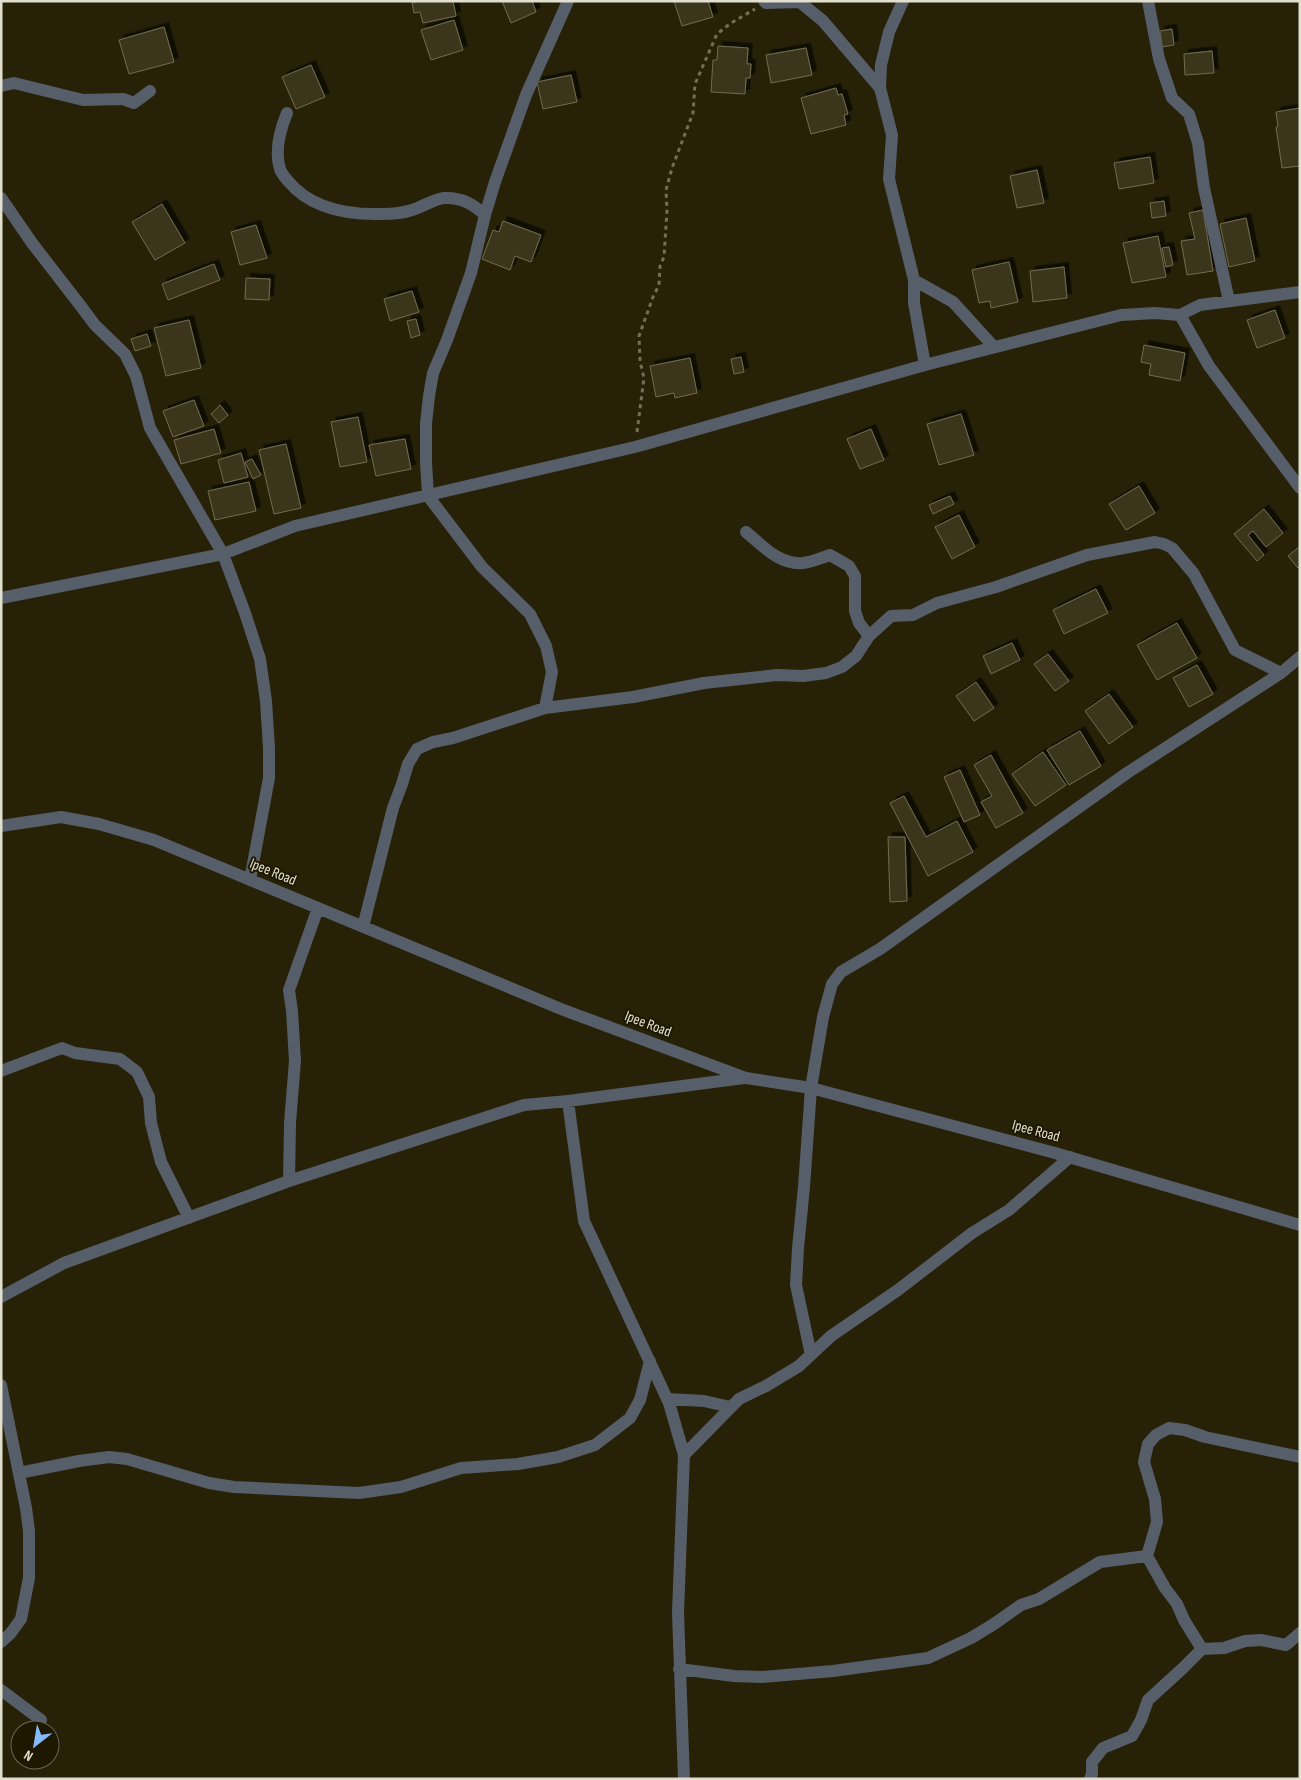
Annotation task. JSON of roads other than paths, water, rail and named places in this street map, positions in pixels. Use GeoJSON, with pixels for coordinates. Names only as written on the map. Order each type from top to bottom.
{"type":"FeatureCollection","features":[{"type":"Feature","properties":{"kind":"street"},"geometry":{"type":"LineString","coordinates":[[545,708],[552,672],[546,646],[530,614],[482,567],[428,496],[426,424],[433,373],[471,273],[485,215],[526,95],[568,1]]}},
{"type":"Feature","properties":{"kind":"street"},"geometry":{"type":"LineString","coordinates":[[904,1],[889,32],[881,65],[880,88],[892,135],[889,179],[914,280],[914,303],[925,365]]}},
{"type":"Feature","properties":{"kind":"street"},"geometry":{"type":"LineString","coordinates":[[1148,1],[1159,59],[1172,98],[1189,114],[1198,143],[1204,188],[1229,301]]}},
{"type":"Feature","properties":{"kind":"street"},"geometry":{"type":"LineString","coordinates":[[765,2],[800,2],[824,21],[880,88]]}},
{"type":"Feature","properties":{"kind":"street"},"geometry":{"type":"LineString","coordinates":[[1,86],[14,82],[83,100],[122,99],[134,103],[150,91]]}},
{"type":"Feature","properties":{"kind":"street"},"geometry":{"type":"LineString","coordinates":[[287,113],[281,127],[277,148],[280,170],[294,188],[308,200],[323,207],[343,212],[382,214],[409,211],[443,198],[462,199],[473,204],[485,215]]}},
{"type":"Feature","properties":{"kind":"street"},"geometry":{"type":"LineString","coordinates":[[1,198],[32,243],[95,325],[125,354],[136,376],[150,428],[223,554],[260,659],[266,701],[269,778],[250,880]]}},
{"type":"Feature","properties":{"kind":"street"},"geometry":{"type":"LineString","coordinates":[[914,280],[953,302],[994,347]]}},
{"type":"Feature","properties":{"kind":"street"},"geometry":{"type":"LineString","coordinates":[[1,598],[223,554],[295,526],[634,447],[925,365],[1121,315],[1155,313],[1180,315],[1200,305],[1300,292]]}},
{"type":"Feature","properties":{"kind":"street"},"geometry":{"type":"LineString","coordinates":[[1180,315],[1209,366],[1300,488]]}},
{"type":"Feature","properties":{"kind":"street"},"geometry":{"type":"LineString","coordinates":[[746,532],[782,560],[793,563],[806,563],[830,556],[849,566],[855,576],[856,611],[859,623],[870,636]]}},
{"type":"Feature","properties":{"kind":"street"},"geometry":{"type":"LineString","coordinates":[[363,927],[392,808],[408,764],[417,749],[433,742],[453,738],[545,708],[633,697],[704,683],[777,675],[803,676],[826,673],[842,667],[856,656],[870,636],[891,616],[913,615],[937,603],[996,587],[1087,555],[1155,542],[1172,548],[1194,574],[1235,650],[1281,673]]}},
{"type":"Feature","properties":{"kind":"street"},"geometry":{"type":"LineString","coordinates":[[811,1355],[796,1285],[811,1088],[823,1017],[832,984],[841,972],[880,950],[1127,773],[1281,673],[1300,658]]}},
{"type":"Feature","properties":{"kind":"street","name":"Ipee Road"},"geometry":{"type":"LineString","coordinates":[[1,826],[61,817],[99,824],[154,840],[562,1009],[746,1078],[811,1088],[1070,1158],[1300,1225]]}},
{"type":"Feature","properties":{"kind":"street"},"geometry":{"type":"LineString","coordinates":[[289,1181],[290,1123],[295,1061],[289,990],[318,908]]}},
{"type":"Feature","properties":{"kind":"street"},"geometry":{"type":"LineString","coordinates":[[1,1071],[62,1048],[75,1052],[120,1059],[137,1072],[149,1097],[151,1123],[161,1162],[188,1218]]}},
{"type":"Feature","properties":{"kind":"street"},"geometry":{"type":"LineString","coordinates":[[1,1297],[64,1263],[289,1181],[524,1106],[746,1078]]}},
{"type":"Feature","properties":{"kind":"street"},"geometry":{"type":"LineString","coordinates":[[568,1101],[584,1221],[667,1399],[684,1456],[678,1613],[684,1779]]}},
{"type":"Feature","properties":{"kind":"street"},"geometry":{"type":"LineString","coordinates":[[684,1456],[739,1399],[786,1374],[811,1355],[831,1336],[898,1290],[972,1233],[1009,1210],[1070,1158]]}},
{"type":"Feature","properties":{"kind":"street"},"geometry":{"type":"LineString","coordinates":[[19,1473],[109,1457],[127,1459],[209,1483],[234,1487],[359,1493],[401,1487],[461,1468],[518,1464],[558,1457],[595,1445],[630,1418],[640,1400],[650,1361]]}},
{"type":"Feature","properties":{"kind":"street"},"geometry":{"type":"LineString","coordinates":[[1,1385],[29,1530],[30,1578],[21,1619],[10,1634],[1,1642]]}},
{"type":"Feature","properties":{"kind":"street"},"geometry":{"type":"LineString","coordinates":[[667,1399],[704,1401],[730,1407]]}},
{"type":"Feature","properties":{"kind":"street"},"geometry":{"type":"LineString","coordinates":[[1202,1649],[1147,1556],[1157,1522],[1155,1499],[1144,1462],[1148,1444],[1156,1435],[1169,1428],[1300,1456]]}},
{"type":"Feature","properties":{"kind":"street"},"geometry":{"type":"LineString","coordinates":[[679,1669],[734,1676],[762,1677],[833,1671],[928,1658],[971,1638],[1021,1605],[1039,1599],[1100,1562],[1147,1556]]}},
{"type":"Feature","properties":{"kind":"street"},"geometry":{"type":"LineString","coordinates":[[1090,1779],[1092,1762],[1103,1748],[1132,1736],[1141,1720],[1148,1700],[1202,1649],[1224,1648],[1245,1641],[1261,1640],[1286,1645],[1300,1633]]}},
{"type":"Feature","properties":{"kind":"street"},"geometry":{"type":"LineString","coordinates":[[1,1690],[41,1720]]}}]}
